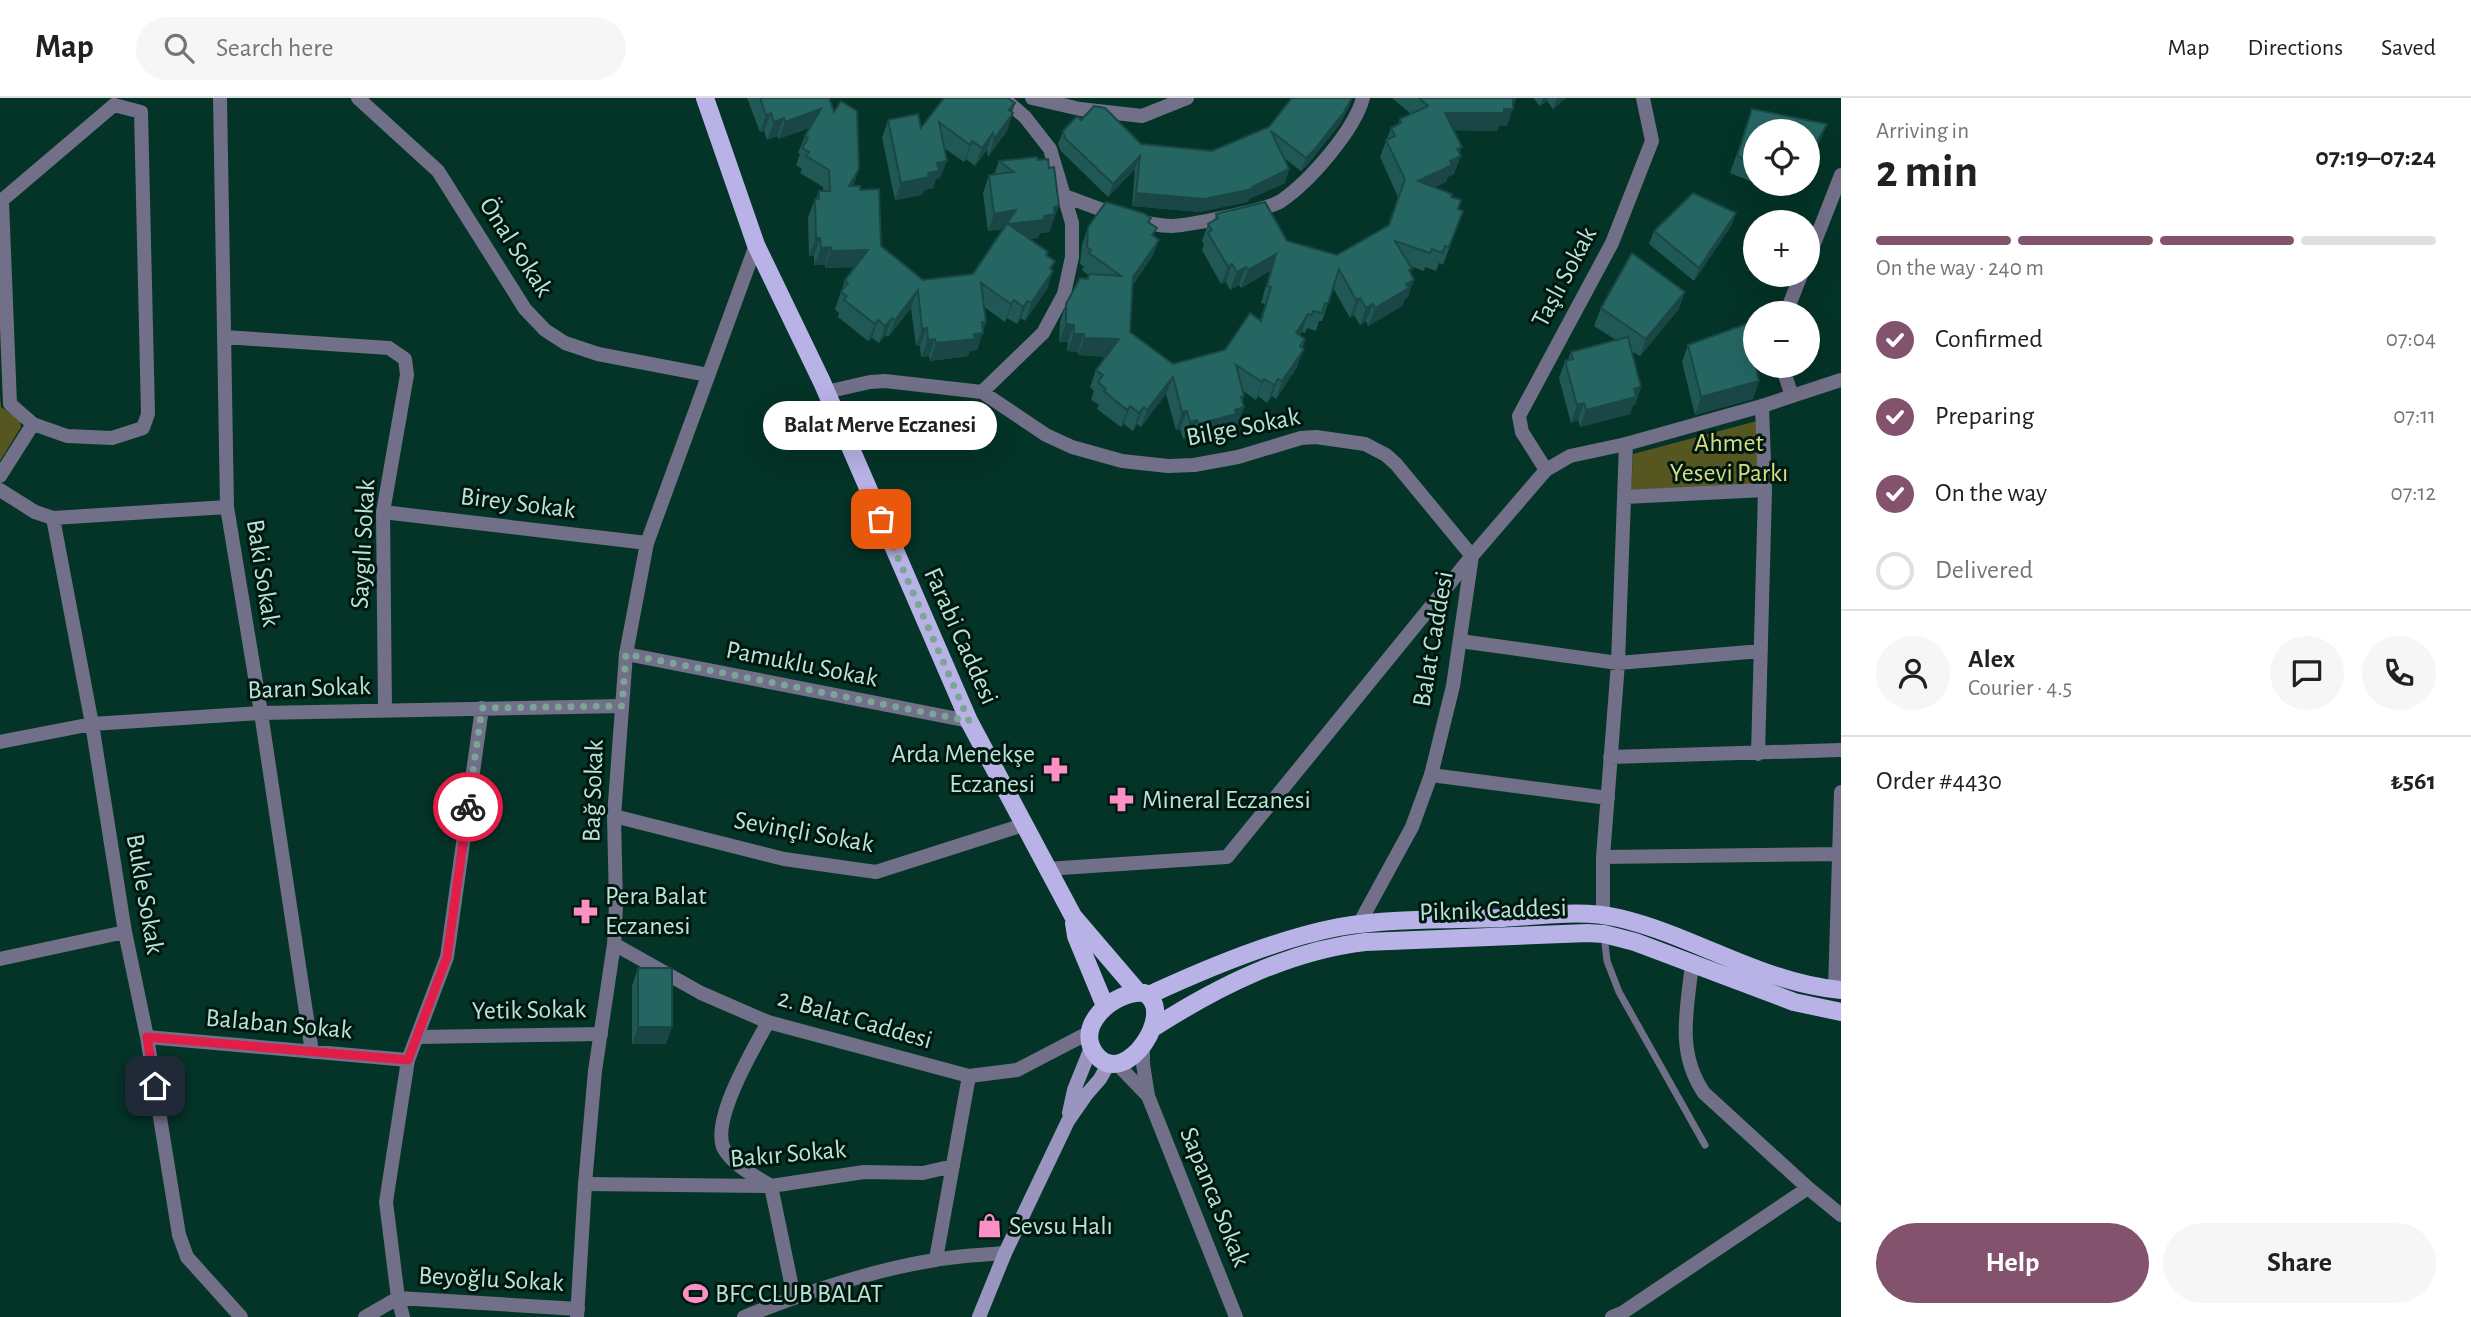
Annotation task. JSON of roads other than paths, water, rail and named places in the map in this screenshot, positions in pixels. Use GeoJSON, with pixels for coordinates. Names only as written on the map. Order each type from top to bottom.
{"type":"FeatureCollection","features":[{"type":"Feature","properties":{"kind":"main road","name":"Farabi Caddesi"},"geometry":{"type":"LineString","coordinates":[[705,98],[755,245],[826,392],[969,721],[1046,870],[1073,916]]}},
{"type":"Feature","properties":{"kind":"main road","name":"Piknik Caddesi"},"geometry":{"type":"LineString","coordinates":[[1144,994],[1280,943],[1359,924],[1603,915],[1635,922],[1779,977],[1838,989]]}},
{"type":"Feature","properties":{"kind":"main road"},"geometry":{"type":"LineString","coordinates":[[979,1317],[1004,1253],[1068,1121],[1113,1063],[1133,1056],[1153,1028],[1156,1012],[1144,994],[1073,916]]}},
{"type":"Feature","properties":{"kind":"main road"},"geometry":{"type":"LineString","coordinates":[[1073,916],[1076,936],[1105,1006]]}},
{"type":"Feature","properties":{"kind":"main road","name":"Piknik Caddesi"},"geometry":{"type":"LineString","coordinates":[[1153,1028],[1195,1001],[1288,959],[1328,947],[1365,942],[1588,933],[1635,942],[1794,1002],[1841,1012]]}},
{"type":"Feature","properties":{"kind":"main road"},"geometry":{"type":"LineString","coordinates":[[1068,1121],[1074,1090],[1096,1017],[1105,1006],[1128,993],[1144,994]]}},
{"type":"Feature","properties":{"kind":"main road"},"geometry":{"type":"LineString","coordinates":[[1090,1040],[1100,1059],[1113,1063]]}},
{"type":"Feature","properties":{"kind":"street","name":"Baki Sokak"},"geometry":{"type":"LineString","coordinates":[[220,98],[227,507],[312,1052]]}},
{"type":"Feature","properties":{"kind":"street","name":"Önal Sokak"},"geometry":{"type":"LineString","coordinates":[[358,98],[438,171],[524,309],[545,330],[565,343],[598,354],[708,375]]}},
{"type":"Feature","properties":{"kind":"street"},"geometry":{"type":"LineString","coordinates":[[982,393],[1043,333],[1064,294],[1072,257],[1072,223],[1049,149],[1026,117],[1003,98]]}},
{"type":"Feature","properties":{"kind":"street"},"geometry":{"type":"LineString","coordinates":[[1032,98],[1080,109],[1142,116],[1187,98]]}},
{"type":"Feature","properties":{"kind":"street"},"geometry":{"type":"LineString","coordinates":[[1065,196],[1122,217],[1171,226],[1227,216],[1279,202],[1328,159],[1363,98]]}},
{"type":"Feature","properties":{"kind":"street","name":"Taşlı Sokak"},"geometry":{"type":"LineString","coordinates":[[1546,470],[1521,432],[1519,416],[1612,243],[1647,154],[1651,141],[1643,98]]}},
{"type":"Feature","properties":{"kind":"street"},"geometry":{"type":"LineString","coordinates":[[114,105],[141,112],[148,401],[143,428],[112,438],[67,436],[33,424],[10,404],[1,201],[114,105]]}},
{"type":"Feature","properties":{"kind":"street"},"geometry":{"type":"LineString","coordinates":[[1820,228],[1841,175]]}},
{"type":"Feature","properties":{"kind":"street","name":"Bağ Sokak"},"geometry":{"type":"LineString","coordinates":[[578,1313],[585,1184],[601,1034],[614,944],[614,816],[626,654],[647,543],[755,245]]}},
{"type":"Feature","properties":{"kind":"street","name":"Saygılı Sokak"},"geometry":{"type":"LineString","coordinates":[[224,337],[390,348],[405,359],[407,375],[383,512],[385,710]]}},
{"type":"Feature","properties":{"kind":"street"},"geometry":{"type":"LineString","coordinates":[[1786,378],[1792,396]]}},
{"type":"Feature","properties":{"kind":"street","name":"Balat Caddesi"},"geometry":{"type":"LineString","coordinates":[[1359,924],[1412,827],[1431,775],[1453,686],[1472,556],[1546,470],[1570,456],[1626,444],[1762,406],[1841,380]]}},
{"type":"Feature","properties":{"kind":"street","name":"Bilge Sokak"},"geometry":{"type":"LineString","coordinates":[[826,392],[885,381],[982,393],[1046,435],[1072,447],[1122,461],[1157,465],[1194,465],[1238,457],[1308,437],[1364,444],[1386,455],[1396,464],[1472,556]]}},
{"type":"Feature","properties":{"kind":"street"},"geometry":{"type":"LineString","coordinates":[[1758,754],[1765,490],[1762,406]]}},
{"type":"Feature","properties":{"kind":"street"},"geometry":{"type":"LineString","coordinates":[[0,477],[33,424]]}},
{"type":"Feature","properties":{"kind":"street"},"geometry":{"type":"LineString","coordinates":[[1603,915],[1604,857],[1618,663],[1626,444]]}},
{"type":"Feature","properties":{"kind":"street"},"geometry":{"type":"LineString","coordinates":[[0,490],[36,512],[53,518],[227,507]]}},
{"type":"Feature","properties":{"kind":"street"},"geometry":{"type":"LineString","coordinates":[[1625,498],[1765,490]]}},
{"type":"Feature","properties":{"kind":"street","name":"Birey Sokak"},"geometry":{"type":"LineString","coordinates":[[383,512],[647,543]]}},
{"type":"Feature","properties":{"kind":"street","name":"Bukle Sokak"},"geometry":{"type":"LineString","coordinates":[[53,518],[92,724],[125,932],[147,1037],[179,1235],[187,1257],[242,1317]]}},
{"type":"Feature","properties":{"kind":"street"},"geometry":{"type":"LineString","coordinates":[[1046,870],[1227,857],[1472,556]]}},
{"type":"Feature","properties":{"kind":"street"},"geometry":{"type":"LineString","coordinates":[[1461,641],[1618,663],[1761,651]]}},
{"type":"Feature","properties":{"kind":"street","name":"Pamuklu Sokak"},"geometry":{"type":"LineString","coordinates":[[626,654],[969,721]]}},
{"type":"Feature","properties":{"kind":"street","name":"Baran Sokak"},"geometry":{"type":"LineString","coordinates":[[0,742],[92,724],[261,713],[622,706]]}},
{"type":"Feature","properties":{"kind":"street"},"geometry":{"type":"LineString","coordinates":[[403,1317],[398,1298],[386,1202],[408,1060],[447,957],[482,708]]}},
{"type":"Feature","properties":{"kind":"street"},"geometry":{"type":"LineString","coordinates":[[1611,757],[1841,750]]}},
{"type":"Feature","properties":{"kind":"street"},"geometry":{"type":"LineString","coordinates":[[1431,775],[1608,798]]}},
{"type":"Feature","properties":{"kind":"street"},"geometry":{"type":"LineString","coordinates":[[1838,989],[1841,792]]}},
{"type":"Feature","properties":{"kind":"street","name":"Sevinçli Sokak"},"geometry":{"type":"LineString","coordinates":[[614,816],[784,859],[876,872],[1023,825]]}},
{"type":"Feature","properties":{"kind":"street"},"geometry":{"type":"LineString","coordinates":[[1604,857],[1838,854]]}},
{"type":"Feature","properties":{"kind":"street"},"geometry":{"type":"LineString","coordinates":[[0,959],[125,932]]}},
{"type":"Feature","properties":{"kind":"street","name":"2. Balat Caddesi"},"geometry":{"type":"LineString","coordinates":[[614,944],[701,993],[768,1022],[969,1076],[1017,1070],[1090,1040]]}},
{"type":"Feature","properties":{"kind":"street"},"geometry":{"type":"LineString","coordinates":[[1692,964],[1686,1021],[1687,1055],[1695,1080],[1704,1093],[1841,1215]]}},
{"type":"Feature","properties":{"kind":"street"},"geometry":{"type":"LineString","coordinates":[[768,1022],[723,1116],[723,1147],[736,1163],[771,1186],[794,1297]]}},
{"type":"Feature","properties":{"kind":"street","name":"Yetik Sokak"},"geometry":{"type":"LineString","coordinates":[[416,1037],[601,1034]]}},
{"type":"Feature","properties":{"kind":"street","name":"Balaban Sokak"},"geometry":{"type":"LineString","coordinates":[[147,1037],[408,1060]]}},
{"type":"Feature","properties":{"kind":"street","name":"Sapanca Sokak"},"geometry":{"type":"LineString","coordinates":[[1143,1044],[1148,1096],[1236,1317]]}},
{"type":"Feature","properties":{"kind":"street","name":"Sapanca Sokak"},"geometry":{"type":"LineString","coordinates":[[1113,1063],[1148,1096]]}},
{"type":"Feature","properties":{"kind":"street"},"geometry":{"type":"LineString","coordinates":[[936,1259],[969,1076]]}},
{"type":"Feature","properties":{"kind":"street","name":"Bakır Sokak"},"geometry":{"type":"LineString","coordinates":[[585,1184],[771,1186],[864,1171],[923,1173],[953,1167]]}},
{"type":"Feature","properties":{"kind":"street"},"geometry":{"type":"LineString","coordinates":[[1612,1317],[1622,1313],[1808,1188]]}},
{"type":"Feature","properties":{"kind":"street"},"geometry":{"type":"LineString","coordinates":[[744,1317],[850,1279],[936,1259],[1004,1253]]}},
{"type":"Feature","properties":{"kind":"street","name":"Beyoğlu Sokak"},"geometry":{"type":"LineString","coordinates":[[365,1317],[398,1298],[578,1313]]}},
{"type":"Feature","properties":{"kind":"lane"},"geometry":{"type":"LineString","coordinates":[[1604,934],[1607,961],[1619,992],[1705,1145]]}},
{"type":"Feature","properties":{"kind":"place","name":"Balat Merve Eczanesi"},"geometry":{"type":"Point","coordinates":[881,519]}},
{"type":"Feature","properties":{"kind":"place","name":"Arda Menekşe Eczanesi"},"geometry":{"type":"Point","coordinates":[1055,769]}},
{"type":"Feature","properties":{"kind":"place","name":"Mineral Eczanesi"},"geometry":{"type":"Point","coordinates":[1122,800]}},
{"type":"Feature","properties":{"kind":"place","name":"Pera Balat Eczanesi"},"geometry":{"type":"Point","coordinates":[585,911]}},
{"type":"Feature","properties":{"kind":"place","name":"Sevsu Halı"},"geometry":{"type":"Point","coordinates":[989,1226]}},
{"type":"Feature","properties":{"kind":"place","name":"BFC CLUB BALAT"},"geometry":{"type":"Point","coordinates":[695,1294]}},
{"type":"Feature","properties":{"kind":"park label","name":"Ahmet Yesevi Parkı"},"geometry":{"type":"Point","coordinates":[1729,458]}}]}
